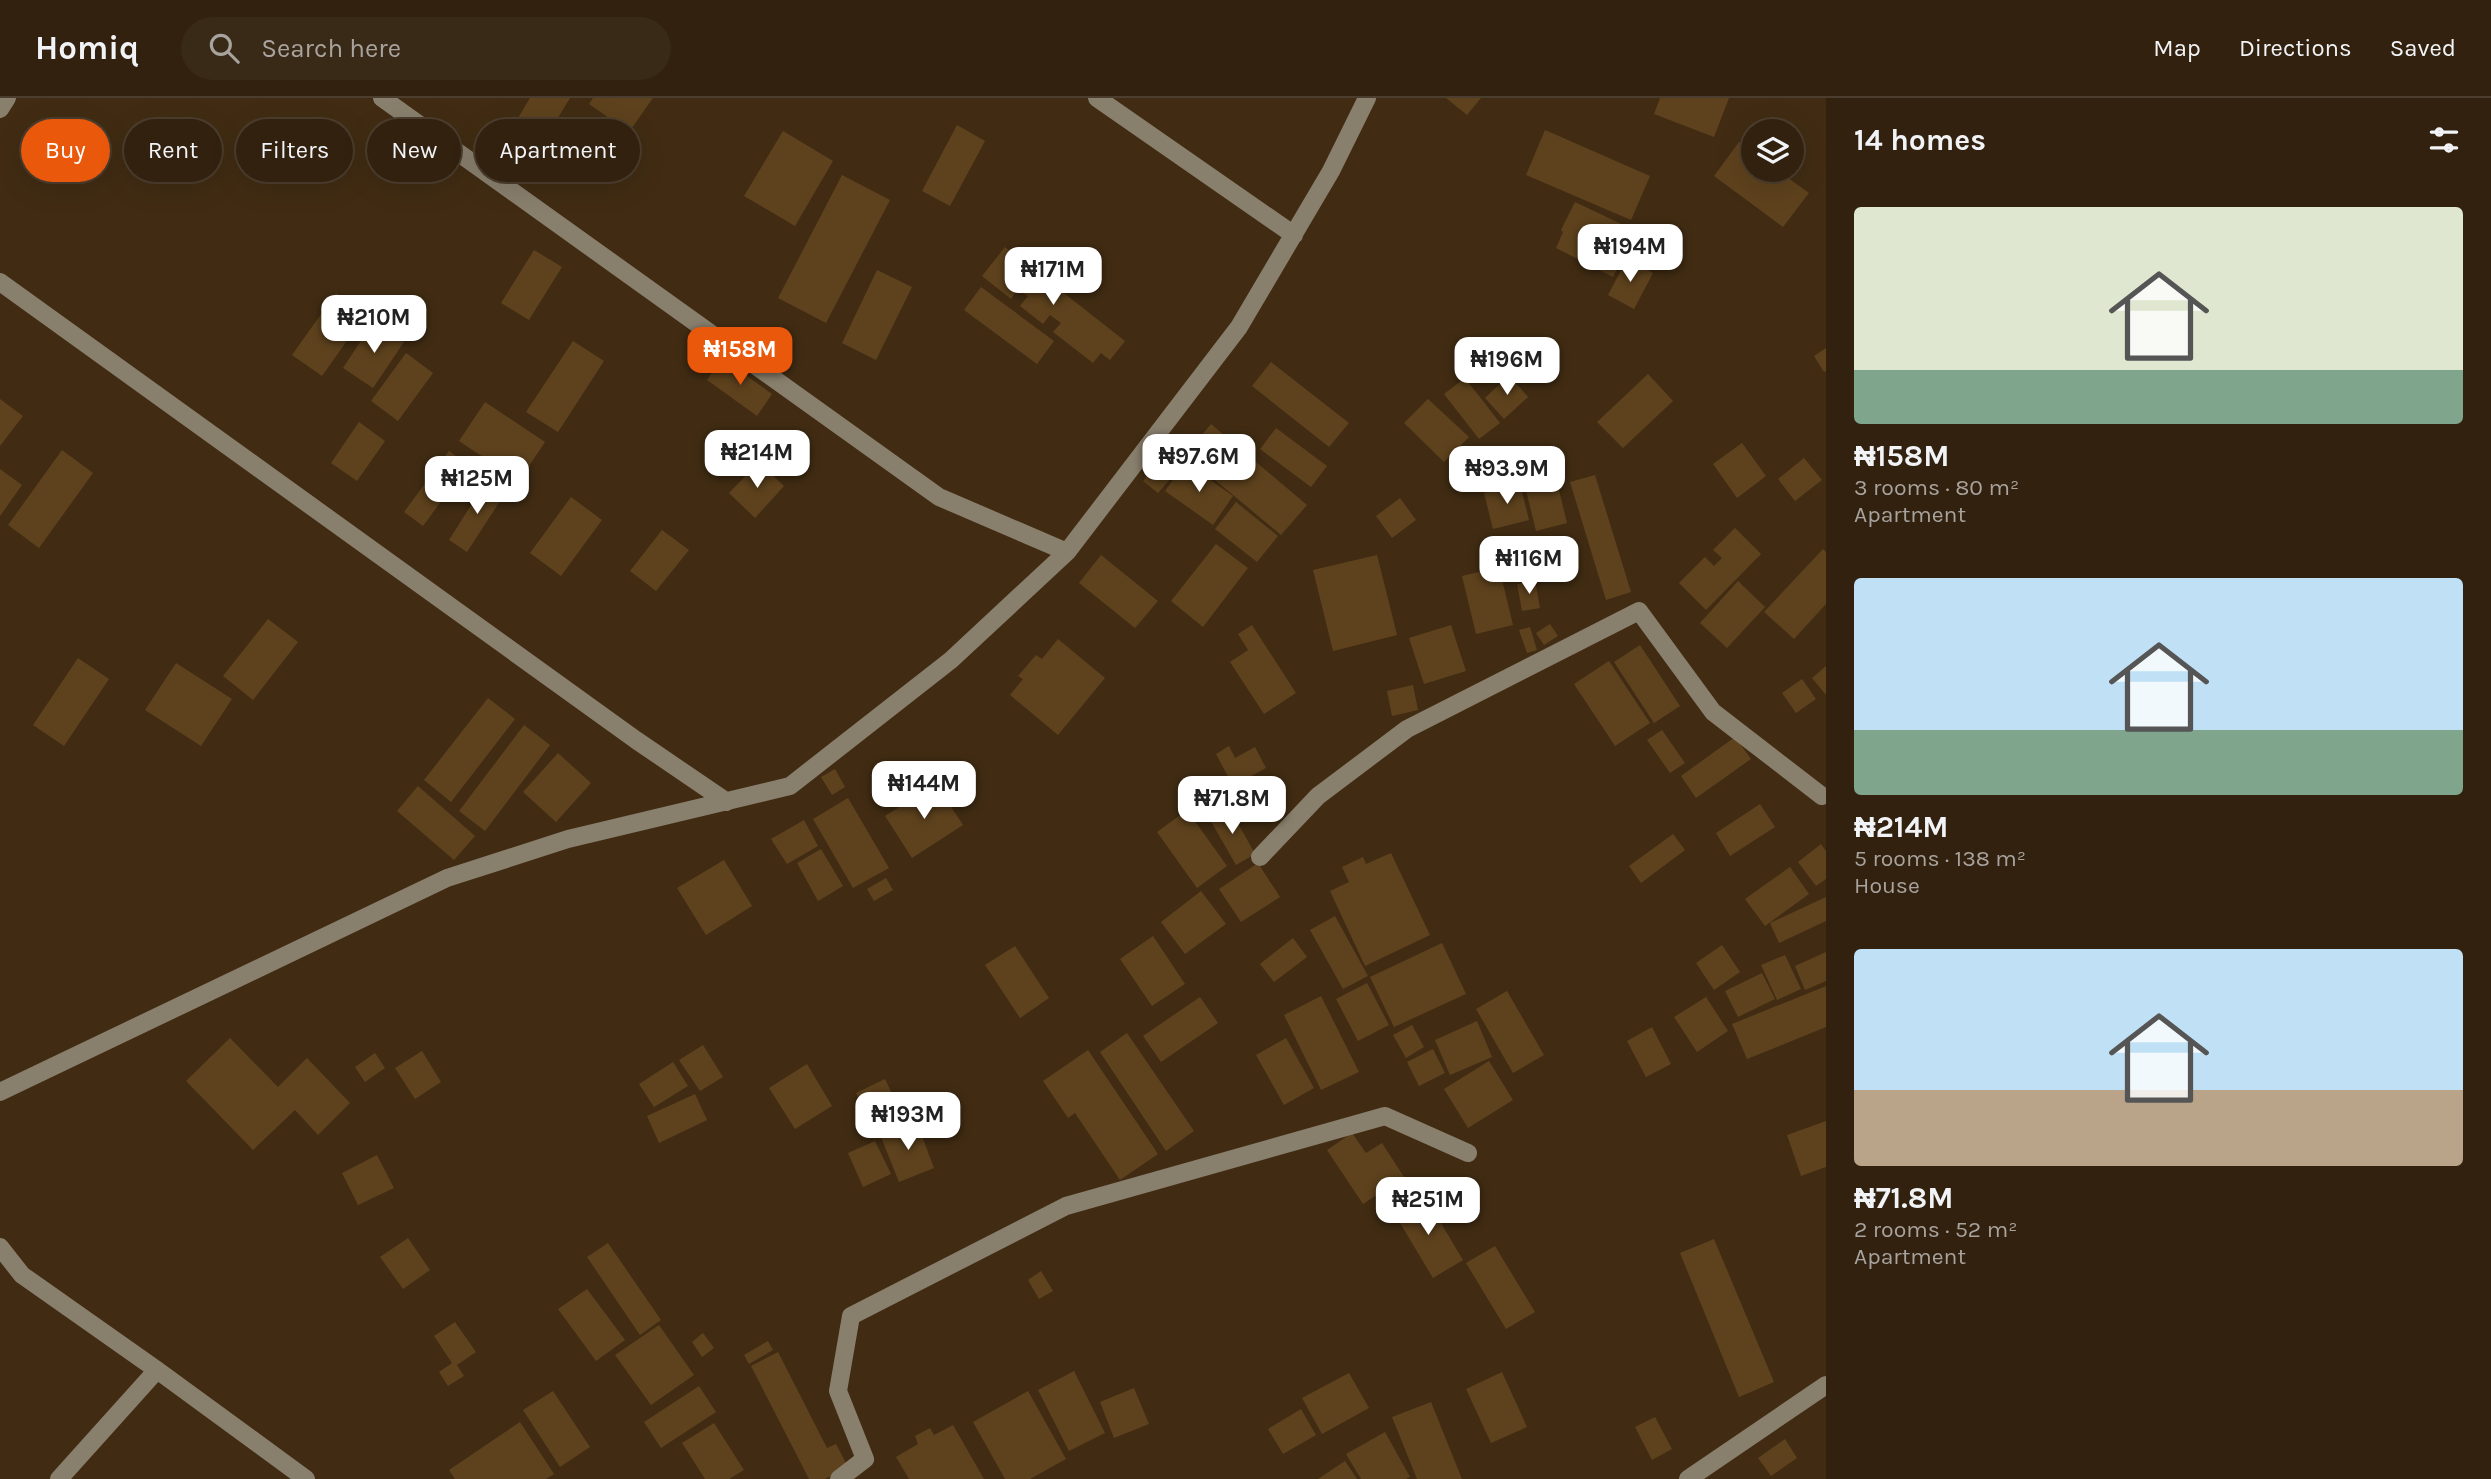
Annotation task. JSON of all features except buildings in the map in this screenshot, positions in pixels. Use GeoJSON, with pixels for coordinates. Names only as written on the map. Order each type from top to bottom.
{"type":"FeatureCollection","features":[{"type":"Feature","properties":{"kind":"street"},"geometry":{"type":"LineString","coordinates":[[0,108],[7,98]]}},
{"type":"Feature","properties":{"kind":"street"},"geometry":{"type":"LineString","coordinates":[[382,98],[939,497],[1067,552]]}},
{"type":"Feature","properties":{"kind":"street"},"geometry":{"type":"LineString","coordinates":[[1097,98],[1294,234]]}},
{"type":"Feature","properties":{"kind":"street"},"geometry":{"type":"LineString","coordinates":[[0,1093],[447,878],[568,839],[790,786],[951,660],[1067,552],[1239,327],[1331,172],[1367,98]]}},
{"type":"Feature","properties":{"kind":"street"},"geometry":{"type":"LineString","coordinates":[[0,282],[625,732],[727,802]]}},
{"type":"Feature","properties":{"kind":"street"},"geometry":{"type":"LineString","coordinates":[[1260,857],[1318,796],[1408,729],[1639,611],[1713,712],[1825,800]]}},
{"type":"Feature","properties":{"kind":"street"},"geometry":{"type":"LineString","coordinates":[[839,1479],[865,1459],[838,1391],[851,1316],[1066,1206],[1385,1116],[1468,1153]]}},
{"type":"Feature","properties":{"kind":"street"},"geometry":{"type":"LineString","coordinates":[[0,1247],[22,1275],[306,1479]]}},
{"type":"Feature","properties":{"kind":"street"},"geometry":{"type":"LineString","coordinates":[[59,1479],[157,1370]]}},
{"type":"Feature","properties":{"kind":"street"},"geometry":{"type":"LineString","coordinates":[[1688,1479],[1826,1385]]}}]}
